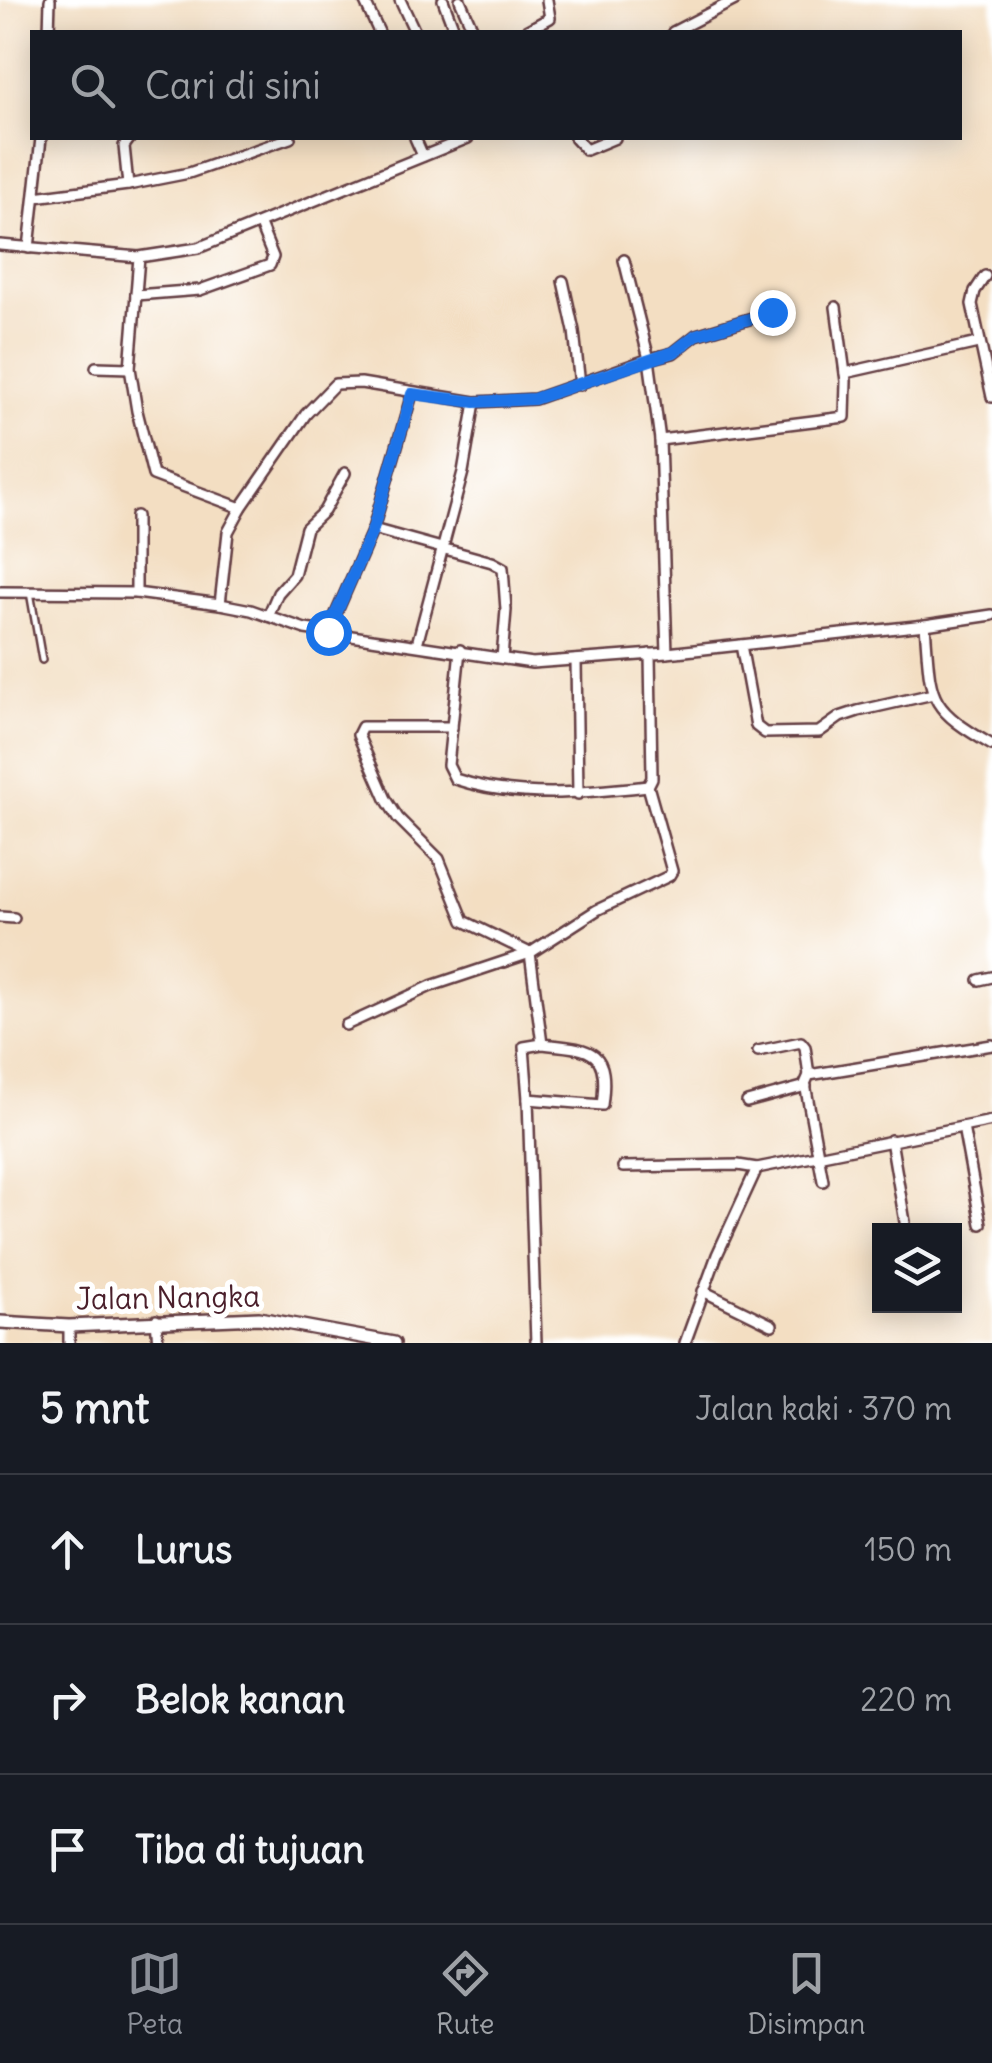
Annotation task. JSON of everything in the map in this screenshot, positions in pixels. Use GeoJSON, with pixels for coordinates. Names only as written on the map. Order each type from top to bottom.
{"type":"FeatureCollection","features":[{"type":"Feature","properties":{"kind":"street"},"geometry":{"type":"LineString","coordinates":[[49,30],[50,0]]}},
{"type":"Feature","properties":{"kind":"street"},"geometry":{"type":"LineString","coordinates":[[364,0],[378,30]]}},
{"type":"Feature","properties":{"kind":"street"},"geometry":{"type":"LineString","coordinates":[[400,0],[414,30]]}},
{"type":"Feature","properties":{"kind":"street"},"geometry":{"type":"LineString","coordinates":[[443,0],[455,30]]}},
{"type":"Feature","properties":{"kind":"street"},"geometry":{"type":"LineString","coordinates":[[460,0],[473,30]]}},
{"type":"Feature","properties":{"kind":"street"},"geometry":{"type":"LineString","coordinates":[[529,30],[550,18],[547,0]]}},
{"type":"Feature","properties":{"kind":"street"},"geometry":{"type":"LineString","coordinates":[[676,30],[735,0]]}},
{"type":"Feature","properties":{"kind":"street"},"geometry":{"type":"LineString","coordinates":[[29,248],[41,140]]}},
{"type":"Feature","properties":{"kind":"street"},"geometry":{"type":"LineString","coordinates":[[128,140],[124,146],[128,186]]}},
{"type":"Feature","properties":{"kind":"street"},"geometry":{"type":"LineString","coordinates":[[35,196],[128,186],[190,173],[284,140]]}},
{"type":"Feature","properties":{"kind":"street"},"geometry":{"type":"LineString","coordinates":[[416,140],[423,156]]}},
{"type":"Feature","properties":{"kind":"street"},"geometry":{"type":"LineString","coordinates":[[0,245],[139,257],[198,248],[463,140]]}},
{"type":"Feature","properties":{"kind":"street"},"geometry":{"type":"LineString","coordinates":[[577,140],[586,150],[610,140]]}},
{"type":"Feature","properties":{"kind":"street"},"geometry":{"type":"LineString","coordinates":[[136,295],[200,290],[270,265],[273,257],[260,225]]}},
{"type":"Feature","properties":{"kind":"street"},"geometry":{"type":"LineString","coordinates":[[139,257],[130,368],[154,475],[241,508]]}},
{"type":"Feature","properties":{"kind":"street"},"geometry":{"type":"LineString","coordinates":[[624,260],[649,359],[660,440],[667,653]]}},
{"type":"Feature","properties":{"kind":"street"},"geometry":{"type":"LineString","coordinates":[[984,276],[972,304],[992,398]]}},
{"type":"Feature","properties":{"kind":"street"},"geometry":{"type":"LineString","coordinates":[[563,281],[580,385]]}},
{"type":"Feature","properties":{"kind":"street"},"geometry":{"type":"LineString","coordinates":[[660,440],[841,419],[847,407],[836,307]]}},
{"type":"Feature","properties":{"kind":"street"},"geometry":{"type":"LineString","coordinates":[[220,604],[228,532],[306,414],[335,384],[361,383],[475,402],[534,399],[674,352],[696,335],[772,312]]}},
{"type":"Feature","properties":{"kind":"street"},"geometry":{"type":"LineString","coordinates":[[844,373],[978,343]]}},
{"type":"Feature","properties":{"kind":"street"},"geometry":{"type":"LineString","coordinates":[[96,367],[130,368]]}},
{"type":"Feature","properties":{"kind":"street"},"geometry":{"type":"LineString","coordinates":[[328,632],[373,529],[412,394]]}},
{"type":"Feature","properties":{"kind":"street"},"geometry":{"type":"LineString","coordinates":[[417,644],[463,472],[475,402]]}},
{"type":"Feature","properties":{"kind":"street"},"geometry":{"type":"LineString","coordinates":[[268,616],[278,593],[294,575],[306,528],[324,511],[346,474]]}},
{"type":"Feature","properties":{"kind":"street"},"geometry":{"type":"LineString","coordinates":[[136,516],[136,593]]}},
{"type":"Feature","properties":{"kind":"street"},"geometry":{"type":"LineString","coordinates":[[373,529],[503,568],[506,610],[502,658]]}},
{"type":"Feature","properties":{"kind":"street"},"geometry":{"type":"LineString","coordinates":[[0,592],[136,593],[220,604],[305,629],[532,663],[667,653],[992,614]]}},
{"type":"Feature","properties":{"kind":"street"},"geometry":{"type":"LineString","coordinates":[[925,625],[933,694],[943,712],[992,745]]}},
{"type":"Feature","properties":{"kind":"street"},"geometry":{"type":"LineString","coordinates":[[741,645],[756,726],[765,733],[819,732],[840,717],[933,694]]}},
{"type":"Feature","properties":{"kind":"street"},"geometry":{"type":"LineString","coordinates":[[460,650],[448,765],[456,779],[516,792],[578,794],[648,786]]}},
{"type":"Feature","properties":{"kind":"street"},"geometry":{"type":"LineString","coordinates":[[346,1025],[431,986],[530,954],[596,910],[670,876],[672,870],[648,786],[652,778],[650,654]]}},
{"type":"Feature","properties":{"kind":"street"},"geometry":{"type":"LineString","coordinates":[[576,660],[578,794]]}},
{"type":"Feature","properties":{"kind":"street"},"geometry":{"type":"LineString","coordinates":[[452,728],[362,727],[358,735],[398,818],[438,859],[464,921],[530,954]]}},
{"type":"Feature","properties":{"kind":"street"},"geometry":{"type":"LineString","coordinates":[[0,917],[14,918]]}},
{"type":"Feature","properties":{"kind":"street"},"geometry":{"type":"LineString","coordinates":[[530,954],[542,1044]]}},
{"type":"Feature","properties":{"kind":"street"},"geometry":{"type":"LineString","coordinates":[[980,980],[992,977]]}},
{"type":"Feature","properties":{"kind":"street"},"geometry":{"type":"LineString","coordinates":[[758,1051],[804,1043],[823,1181]]}},
{"type":"Feature","properties":{"kind":"street"},"geometry":{"type":"LineString","coordinates":[[528,1100],[599,1107],[603,1102],[602,1063],[586,1048],[542,1044],[524,1047],[536,1343]]}},
{"type":"Feature","properties":{"kind":"street"},"geometry":{"type":"LineString","coordinates":[[747,1102],[808,1081],[992,1045]]}},
{"type":"Feature","properties":{"kind":"street"},"geometry":{"type":"LineString","coordinates":[[623,1168],[756,1168],[992,1121]]}},
{"type":"Feature","properties":{"kind":"street"},"geometry":{"type":"LineString","coordinates":[[963,1126],[981,1224]]}},
{"type":"Feature","properties":{"kind":"street"},"geometry":{"type":"LineString","coordinates":[[891,1140],[905,1222]]}},
{"type":"Feature","properties":{"kind":"street"},"geometry":{"type":"LineString","coordinates":[[685,1343],[756,1168]]}},
{"type":"Feature","properties":{"kind":"street"},"geometry":{"type":"LineString","coordinates":[[704,1291],[772,1325]]}},
{"type":"Feature","properties":{"kind":"street","name":"Jalan Nangka"},"geometry":{"type":"LineString","coordinates":[[0,1322],[69,1326],[259,1318],[394,1343]]}},
{"type":"Feature","properties":{"kind":"street"},"geometry":{"type":"LineString","coordinates":[[156,1320],[158,1343]]}},
{"type":"Feature","properties":{"kind":"street"},"geometry":{"type":"LineString","coordinates":[[68,1343],[69,1326]]}},
{"type":"Feature","properties":{"kind":"lane"},"geometry":{"type":"LineString","coordinates":[[30,592],[42,660]]}},
{"type":"Feature","properties":{"kind":"route"},"geometry":{"type":"LineString","coordinates":[[328,632],[373,529],[412,394],[475,402],[534,399],[674,352],[696,335],[772,312]]}}]}
